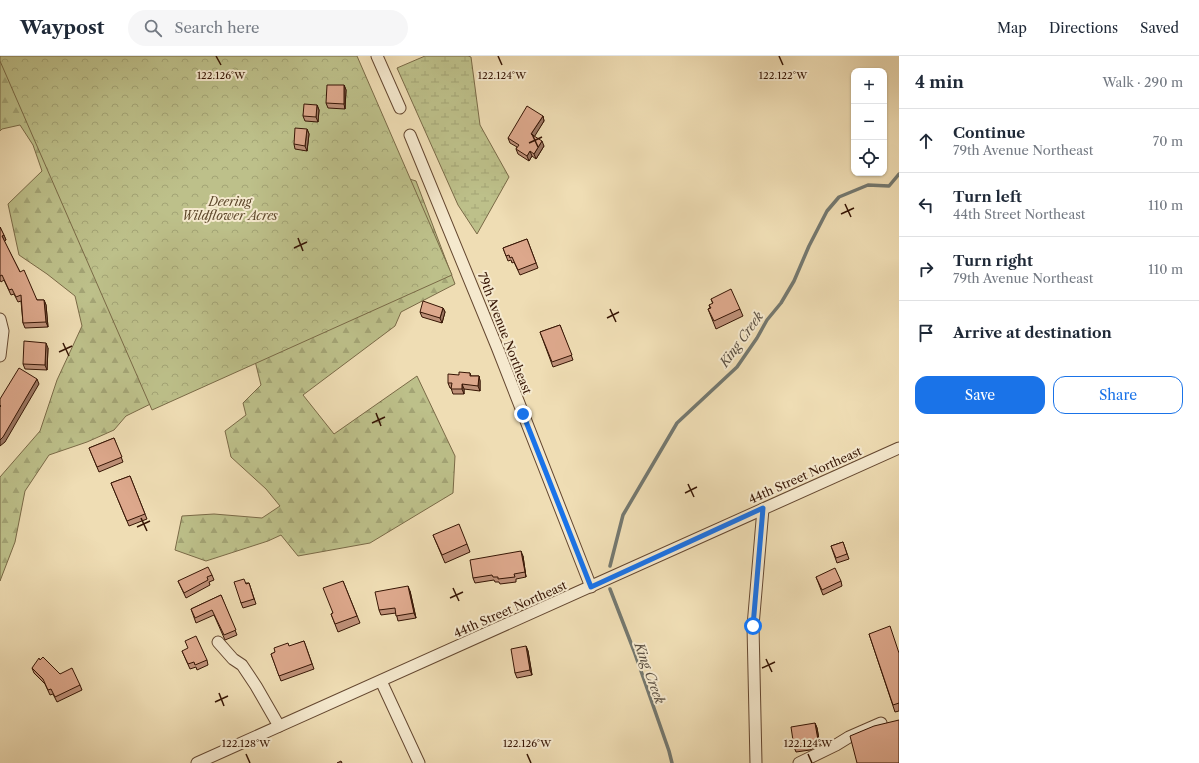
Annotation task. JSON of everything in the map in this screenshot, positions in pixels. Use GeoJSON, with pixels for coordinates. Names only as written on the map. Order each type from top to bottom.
{"type":"FeatureCollection","features":[{"type":"Feature","properties":{"kind":"street"},"geometry":{"type":"LineString","coordinates":[[377,56],[400,108]]}},
{"type":"Feature","properties":{"kind":"street","name":"79th Avenue Northeast"},"geometry":{"type":"LineString","coordinates":[[410,135],[497,347],[591,587]]}},
{"type":"Feature","properties":{"kind":"street"},"geometry":{"type":"LineString","coordinates":[[0,319],[3,331],[1,353]]}},
{"type":"Feature","properties":{"kind":"street","name":"44th Street Northeast"},"geometry":{"type":"LineString","coordinates":[[197,763],[899,448]]}},
{"type":"Feature","properties":{"kind":"street"},"geometry":{"type":"LineString","coordinates":[[756,763],[753,626],[763,508]]}},
{"type":"Feature","properties":{"kind":"street"},"geometry":{"type":"LineString","coordinates":[[218,642],[233,659],[242,665],[279,726]]}},
{"type":"Feature","properties":{"kind":"street"},"geometry":{"type":"LineString","coordinates":[[381,681],[419,763]]}},
{"type":"Feature","properties":{"kind":"street"},"geometry":{"type":"LineString","coordinates":[[799,763],[836,745],[849,736],[882,723]]}},
{"type":"Feature","properties":{"kind":"green space"},"geometry":{"type":"Polygon","coordinates":[[[0,56],[416,181],[455,284],[401,312],[395,326],[303,395],[334,434],[417,376],[455,456],[453,493],[370,543],[298,556],[281,535],[268,541],[206,561],[175,550],[182,516],[214,514],[262,518],[280,506],[266,489],[231,457],[225,431],[246,415],[243,403],[261,385],[254,357],[228,366],[126,416],[114,430],[87,442],[49,455],[25,491],[15,542],[0,581],[0,477],[40,431],[57,380],[82,326],[75,296],[47,274],[19,255],[8,204],[42,171],[33,145],[20,125],[2,129],[0,131],[0,56]]]}},
{"type":"Feature","properties":{"kind":"green space","name":"Deering Wildflower Acres"},"geometry":{"type":"Polygon","coordinates":[[[0,56],[357,56],[452,275],[152,410],[0,61],[0,56]]]}},
{"type":"Feature","properties":{"kind":"green space"},"geometry":{"type":"Polygon","coordinates":[[[425,56],[471,57],[480,125],[509,177],[477,234],[458,205],[397,68],[425,56]]]}},
{"type":"Feature","properties":{"kind":"building"},"geometry":{"type":"Polygon","coordinates":[[[327,85],[344,85],[344,104],[326,103],[327,85]]]}},
{"type":"Feature","properties":{"kind":"building"},"geometry":{"type":"Polygon","coordinates":[[[304,104],[317,105],[316,117],[303,116],[304,104]]]}},
{"type":"Feature","properties":{"kind":"building"},"geometry":{"type":"Polygon","coordinates":[[[527,106],[543,116],[531,134],[542,141],[534,154],[530,151],[527,156],[516,149],[519,145],[508,138],[527,106]]]}},
{"type":"Feature","properties":{"kind":"building"},"geometry":{"type":"Polygon","coordinates":[[[295,128],[307,129],[305,146],[294,144],[295,128]]]}},
{"type":"Feature","properties":{"kind":"building"},"geometry":{"type":"Polygon","coordinates":[[[0,227],[4,235],[2,236],[20,272],[24,270],[37,300],[44,300],[46,322],[23,323],[21,295],[16,297],[12,289],[9,290],[2,275],[0,276],[0,227]]]}},
{"type":"Feature","properties":{"kind":"building"},"geometry":{"type":"Polygon","coordinates":[[[527,239],[536,263],[518,270],[512,257],[510,258],[509,255],[506,256],[503,248],[527,239]]]}},
{"type":"Feature","properties":{"kind":"building"},"geometry":{"type":"Polygon","coordinates":[[[731,289],[740,309],[714,321],[708,309],[711,308],[709,305],[713,303],[711,299],[731,289]]]}},
{"type":"Feature","properties":{"kind":"building"},"geometry":{"type":"Polygon","coordinates":[[[423,301],[443,308],[440,318],[420,312],[423,301]]]}},
{"type":"Feature","properties":{"kind":"building"},"geometry":{"type":"Polygon","coordinates":[[[560,325],[572,355],[552,362],[540,332],[560,325]]]}},
{"type":"Feature","properties":{"kind":"building"},"geometry":{"type":"Polygon","coordinates":[[[24,341],[46,343],[45,365],[23,364],[24,341]]]}},
{"type":"Feature","properties":{"kind":"building"},"geometry":{"type":"Polygon","coordinates":[[[19,368],[37,379],[0,440],[0,399],[19,368]]]}},
{"type":"Feature","properties":{"kind":"building"},"geometry":{"type":"Polygon","coordinates":[[[459,372],[470,373],[470,376],[479,376],[478,386],[462,384],[462,389],[451,389],[452,383],[448,383],[448,374],[459,375],[459,372]]]}},
{"type":"Feature","properties":{"kind":"building"},"geometry":{"type":"Polygon","coordinates":[[[114,438],[122,457],[97,467],[89,448],[114,438]]]}},
{"type":"Feature","properties":{"kind":"building"},"geometry":{"type":"Polygon","coordinates":[[[130,476],[145,514],[127,521],[111,483],[130,476]]]}},
{"type":"Feature","properties":{"kind":"building"},"geometry":{"type":"Polygon","coordinates":[[[459,524],[467,544],[442,555],[433,535],[459,524]]]}},
{"type":"Feature","properties":{"kind":"building"},"geometry":{"type":"Polygon","coordinates":[[[843,542],[847,554],[836,558],[831,546],[843,542]]]}},
{"type":"Feature","properties":{"kind":"building"},"geometry":{"type":"Polygon","coordinates":[[[521,551],[525,572],[514,574],[515,577],[498,579],[498,577],[493,577],[492,575],[473,578],[470,560],[521,551]]]}},
{"type":"Feature","properties":{"kind":"building"},"geometry":{"type":"Polygon","coordinates":[[[208,567],[212,575],[207,577],[208,580],[184,593],[178,581],[208,567]]]}},
{"type":"Feature","properties":{"kind":"building"},"geometry":{"type":"Polygon","coordinates":[[[835,568],[841,581],[822,590],[816,577],[835,568]]]}},
{"type":"Feature","properties":{"kind":"building"},"geometry":{"type":"Polygon","coordinates":[[[244,579],[246,584],[249,583],[254,599],[241,603],[234,582],[244,579]]]}},
{"type":"Feature","properties":{"kind":"building"},"geometry":{"type":"Polygon","coordinates":[[[343,581],[357,616],[335,624],[331,614],[333,613],[323,588],[343,581]]]}},
{"type":"Feature","properties":{"kind":"building"},"geometry":{"type":"Polygon","coordinates":[[[408,586],[414,613],[396,616],[395,608],[379,610],[375,592],[408,586]]]}},
{"type":"Feature","properties":{"kind":"building"},"geometry":{"type":"Polygon","coordinates":[[[221,595],[236,630],[224,635],[212,610],[195,618],[191,609],[221,595]]]}},
{"type":"Feature","properties":{"kind":"building"},"geometry":{"type":"Polygon","coordinates":[[[890,626],[899,653],[899,703],[893,705],[869,634],[890,626]]]}},
{"type":"Feature","properties":{"kind":"building"},"geometry":{"type":"Polygon","coordinates":[[[196,636],[207,660],[195,665],[194,662],[188,664],[182,651],[188,648],[185,641],[196,636]]]}},
{"type":"Feature","properties":{"kind":"building"},"geometry":{"type":"Polygon","coordinates":[[[304,641],[312,664],[279,676],[271,654],[275,652],[274,648],[288,643],[289,646],[304,641]]]}},
{"type":"Feature","properties":{"kind":"building"},"geometry":{"type":"Polygon","coordinates":[[[526,646],[530,670],[515,673],[511,649],[526,646]]]}},
{"type":"Feature","properties":{"kind":"building"},"geometry":{"type":"Polygon","coordinates":[[[43,657],[60,674],[72,668],[80,685],[55,697],[51,689],[48,690],[43,679],[32,668],[39,658],[40,660],[43,657]]]}},
{"type":"Feature","properties":{"kind":"building"},"geometry":{"type":"Polygon","coordinates":[[[899,720],[899,763],[857,763],[850,736],[874,726],[899,720]]]}},
{"type":"Feature","properties":{"kind":"building"},"geometry":{"type":"Polygon","coordinates":[[[815,723],[818,740],[808,745],[794,747],[791,727],[815,723]]]}},
{"type":"Feature","properties":{"kind":"waterway","name":"King Creek"},"geometry":{"type":"LineString","coordinates":[[610,566],[623,515],[677,423],[737,367],[757,338],[767,320],[781,303],[794,281],[809,246],[827,211],[839,197],[868,185],[889,186],[899,174]]}},
{"type":"Feature","properties":{"kind":"waterway","name":"King Creek"},"geometry":{"type":"LineString","coordinates":[[610,589],[634,651],[672,763]]}},
{"type":"Feature","properties":{"kind":"route"},"geometry":{"type":"LineString","coordinates":[[523,414],[591,587],[763,508],[753,626]]}}]}
